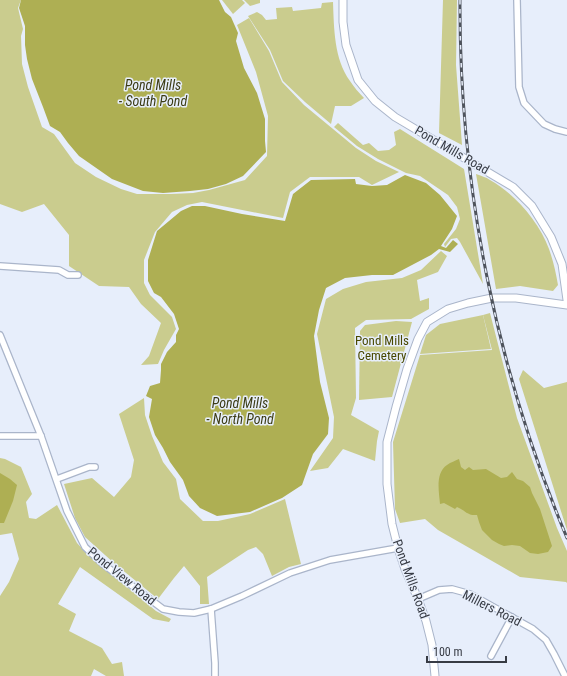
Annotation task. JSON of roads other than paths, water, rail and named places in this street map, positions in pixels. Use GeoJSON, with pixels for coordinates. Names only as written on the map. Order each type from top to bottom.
{"type":"FeatureCollection","features":[{"type":"Feature","properties":{"kind":"main road","name":"Pond Mills Road"},"geometry":{"type":"LineString","coordinates":[[343,0],[343,22],[346,45],[358,80],[376,101],[395,117],[513,187],[532,206],[551,237],[562,264],[567,300]]}},
{"type":"Feature","properties":{"kind":"main road","name":"Pond Mills Road"},"geometry":{"type":"LineString","coordinates":[[435,676],[432,645],[426,621],[398,548],[392,524],[387,484],[387,442],[396,406],[418,339],[427,322],[448,309],[468,303],[492,298],[516,298],[567,305]]}},
{"type":"Feature","properties":{"kind":"street"},"geometry":{"type":"LineString","coordinates":[[517,0],[519,87],[524,102],[544,124],[567,132]]}},
{"type":"Feature","properties":{"kind":"street"},"geometry":{"type":"LineString","coordinates":[[0,266],[59,270],[68,275],[78,275]]}},
{"type":"Feature","properties":{"kind":"street","name":"Pond View Road"},"geometry":{"type":"LineString","coordinates":[[0,335],[41,436],[67,511],[85,547],[103,564],[163,608],[180,612],[194,613],[211,610],[290,573],[330,560],[398,548]]}},
{"type":"Feature","properties":{"kind":"street"},"geometry":{"type":"LineString","coordinates":[[0,436],[41,436]]}},
{"type":"Feature","properties":{"kind":"street"},"geometry":{"type":"LineString","coordinates":[[57,479],[89,467],[95,467]]}},
{"type":"Feature","properties":{"kind":"street","name":"Millers Road"},"geometry":{"type":"LineString","coordinates":[[418,599],[439,590],[452,589],[470,594],[533,629],[546,640],[565,676]]}},
{"type":"Feature","properties":{"kind":"street"},"geometry":{"type":"LineString","coordinates":[[211,610],[215,676]]}},
{"type":"Feature","properties":{"kind":"street"},"geometry":{"type":"LineString","coordinates":[[491,656],[512,617]]}},
{"type":"Feature","properties":{"kind":"water","name":"Pond Mills - South Pond"},"geometry":{"type":"Polygon","coordinates":[[[21,0],[219,0],[225,12],[231,17],[238,33],[236,41],[244,68],[257,93],[265,119],[266,152],[243,176],[226,184],[208,189],[163,193],[143,191],[112,179],[79,156],[60,132],[50,126],[32,79],[27,59],[25,26],[19,8],[21,0]]]}},
{"type":"Feature","properties":{"kind":"water","name":"Pond Mills - North Pond"},"geometry":{"type":"Polygon","coordinates":[[[405,175],[426,183],[440,195],[457,216],[452,229],[441,246],[446,248],[453,240],[458,244],[450,252],[439,249],[431,255],[393,275],[372,275],[345,278],[326,288],[319,310],[314,336],[320,382],[329,418],[328,434],[313,454],[302,485],[282,498],[250,512],[217,516],[200,508],[189,496],[183,480],[170,462],[155,435],[149,417],[152,399],[146,396],[150,386],[160,383],[161,364],[167,352],[176,342],[176,335],[179,329],[174,314],[161,297],[154,293],[148,281],[148,260],[157,231],[181,211],[192,206],[205,206],[285,221],[293,194],[311,180],[355,179],[356,184],[372,186],[387,185],[405,175]]]}},
{"type":"Feature","properties":{"kind":"water"},"geometry":{"type":"Polygon","coordinates":[[[459,459],[461,467],[465,470],[469,467],[473,470],[486,469],[501,478],[507,477],[512,472],[517,479],[523,481],[530,487],[540,509],[552,546],[548,552],[538,554],[530,553],[520,546],[504,546],[499,544],[492,540],[482,530],[477,515],[468,514],[460,508],[457,507],[455,509],[444,503],[440,504],[439,478],[443,468],[459,459]]]}},
{"type":"Feature","properties":{"kind":"water"},"geometry":{"type":"Polygon","coordinates":[[[0,473],[17,485],[13,501],[4,523],[0,523],[0,473]]]}},
{"type":"Feature","properties":{"kind":"railway"},"geometry":{"type":"LineString","coordinates":[[460,0],[461,69],[466,138],[486,275],[520,409],[542,474],[567,538]]}},
{"type":"Feature","properties":{"kind":"park label","name":"Pond Mills Cemetery"},"geometry":{"type":"Point","coordinates":[382,348]}}]}
